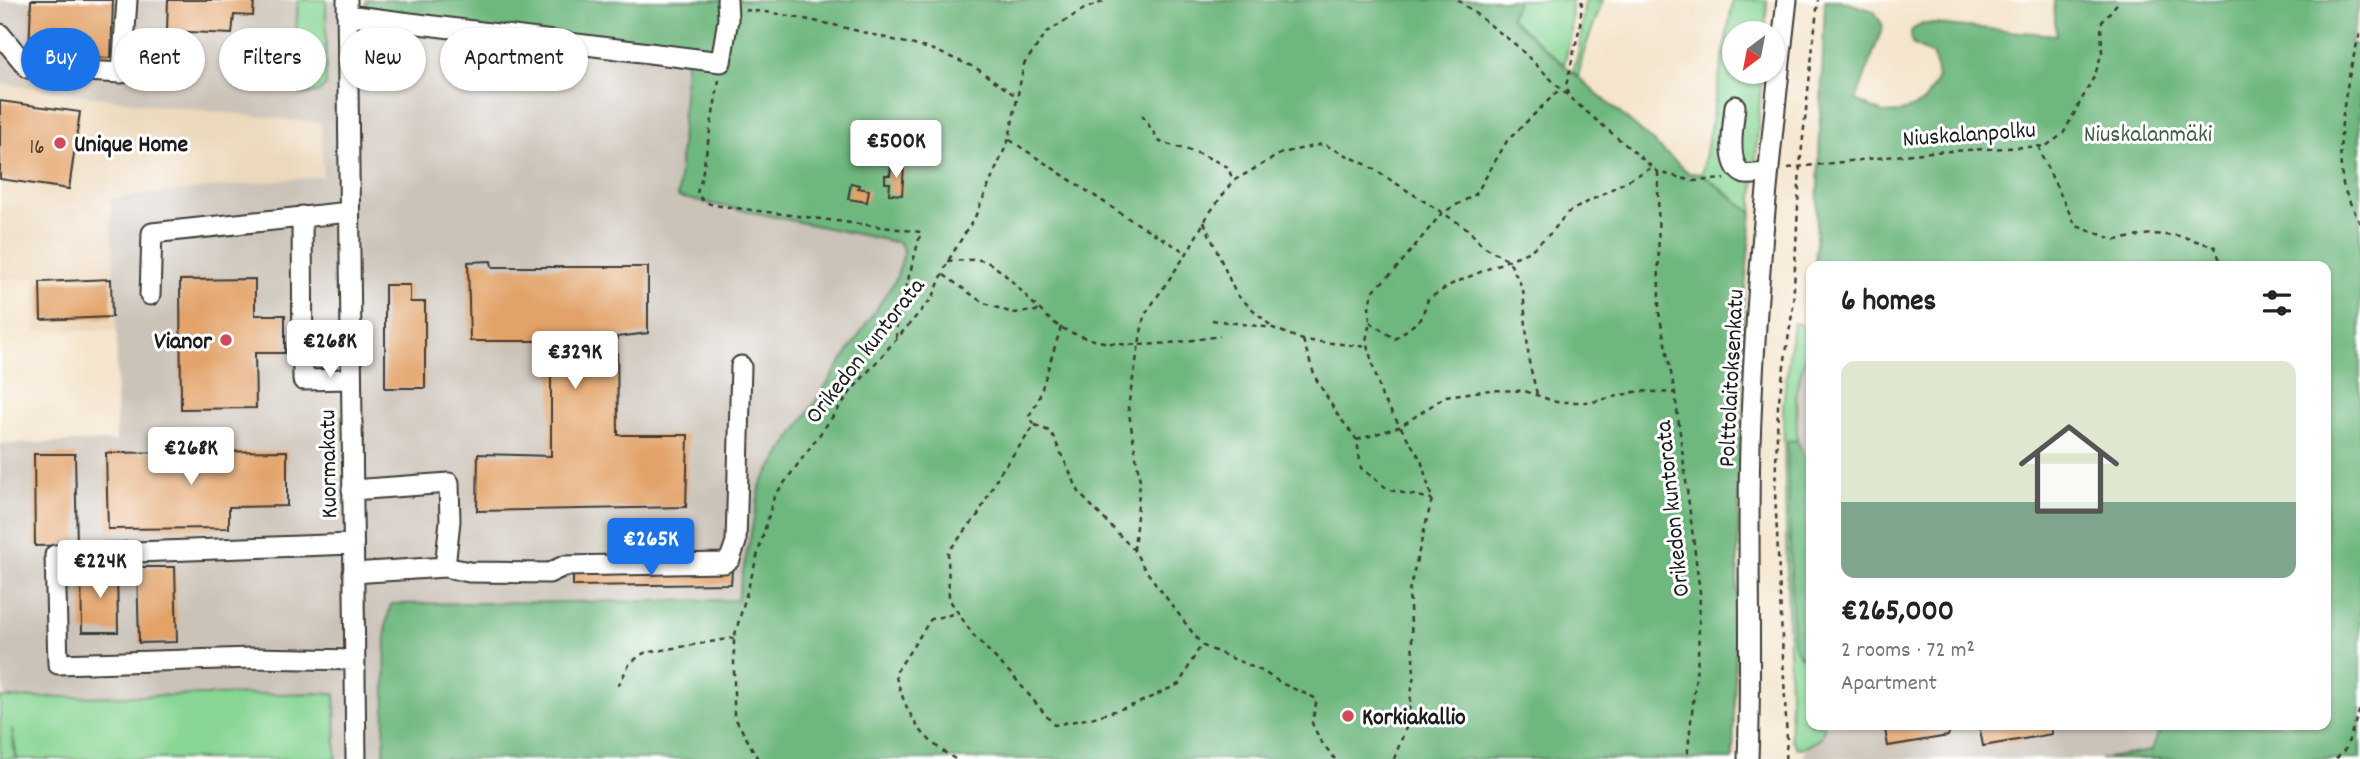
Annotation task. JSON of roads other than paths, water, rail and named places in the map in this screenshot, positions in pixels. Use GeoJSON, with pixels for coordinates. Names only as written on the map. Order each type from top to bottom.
{"type":"FeatureCollection","features":[{"type":"Feature","properties":{"kind":"street"},"geometry":{"type":"LineString","coordinates":[[0,34],[28,68],[122,73],[127,0]]}},
{"type":"Feature","properties":{"kind":"street","name":"Polttolaitoksenkatu"},"geometry":{"type":"LineString","coordinates":[[1748,759],[1751,436],[1757,303],[1767,173],[1787,0]]}},
{"type":"Feature","properties":{"kind":"street"},"geometry":{"type":"LineString","coordinates":[[347,8],[722,62],[728,3]]}},
{"type":"Feature","properties":{"kind":"street","name":"Kuormakatu"},"geometry":{"type":"LineString","coordinates":[[347,8],[356,759]]}},
{"type":"Feature","properties":{"kind":"street"},"geometry":{"type":"LineString","coordinates":[[1735,106],[1732,159],[1737,169],[1746,174],[1767,173]]}},
{"type":"Feature","properties":{"kind":"street"},"geometry":{"type":"LineString","coordinates":[[150,295],[152,233],[349,212]]}},
{"type":"Feature","properties":{"kind":"street"},"geometry":{"type":"LineString","coordinates":[[302,216],[303,380],[350,379]]}},
{"type":"Feature","properties":{"kind":"street"},"geometry":{"type":"LineString","coordinates":[[353,573],[445,567],[470,572],[549,573],[564,566],[724,563],[730,559],[736,542],[741,366]]}},
{"type":"Feature","properties":{"kind":"street"},"geometry":{"type":"LineString","coordinates":[[352,489],[449,483],[450,521],[445,567]]}},
{"type":"Feature","properties":{"kind":"street"},"geometry":{"type":"LineString","coordinates":[[353,544],[55,555],[58,664],[254,658],[355,660]]}},
{"type":"Feature","properties":{"kind":"place","name":"Unique Home"},"geometry":{"type":"Point","coordinates":[60,143]}},
{"type":"Feature","properties":{"kind":"place","name":"Vianor"},"geometry":{"type":"Point","coordinates":[226,340]}},
{"type":"Feature","properties":{"kind":"place","name":"Korkiakallio"},"geometry":{"type":"Point","coordinates":[1348,716]}},
{"type":"Feature","properties":{"kind":"park label","name":"Niuskalanmäki"},"geometry":{"type":"Point","coordinates":[2148,133]}}]}
